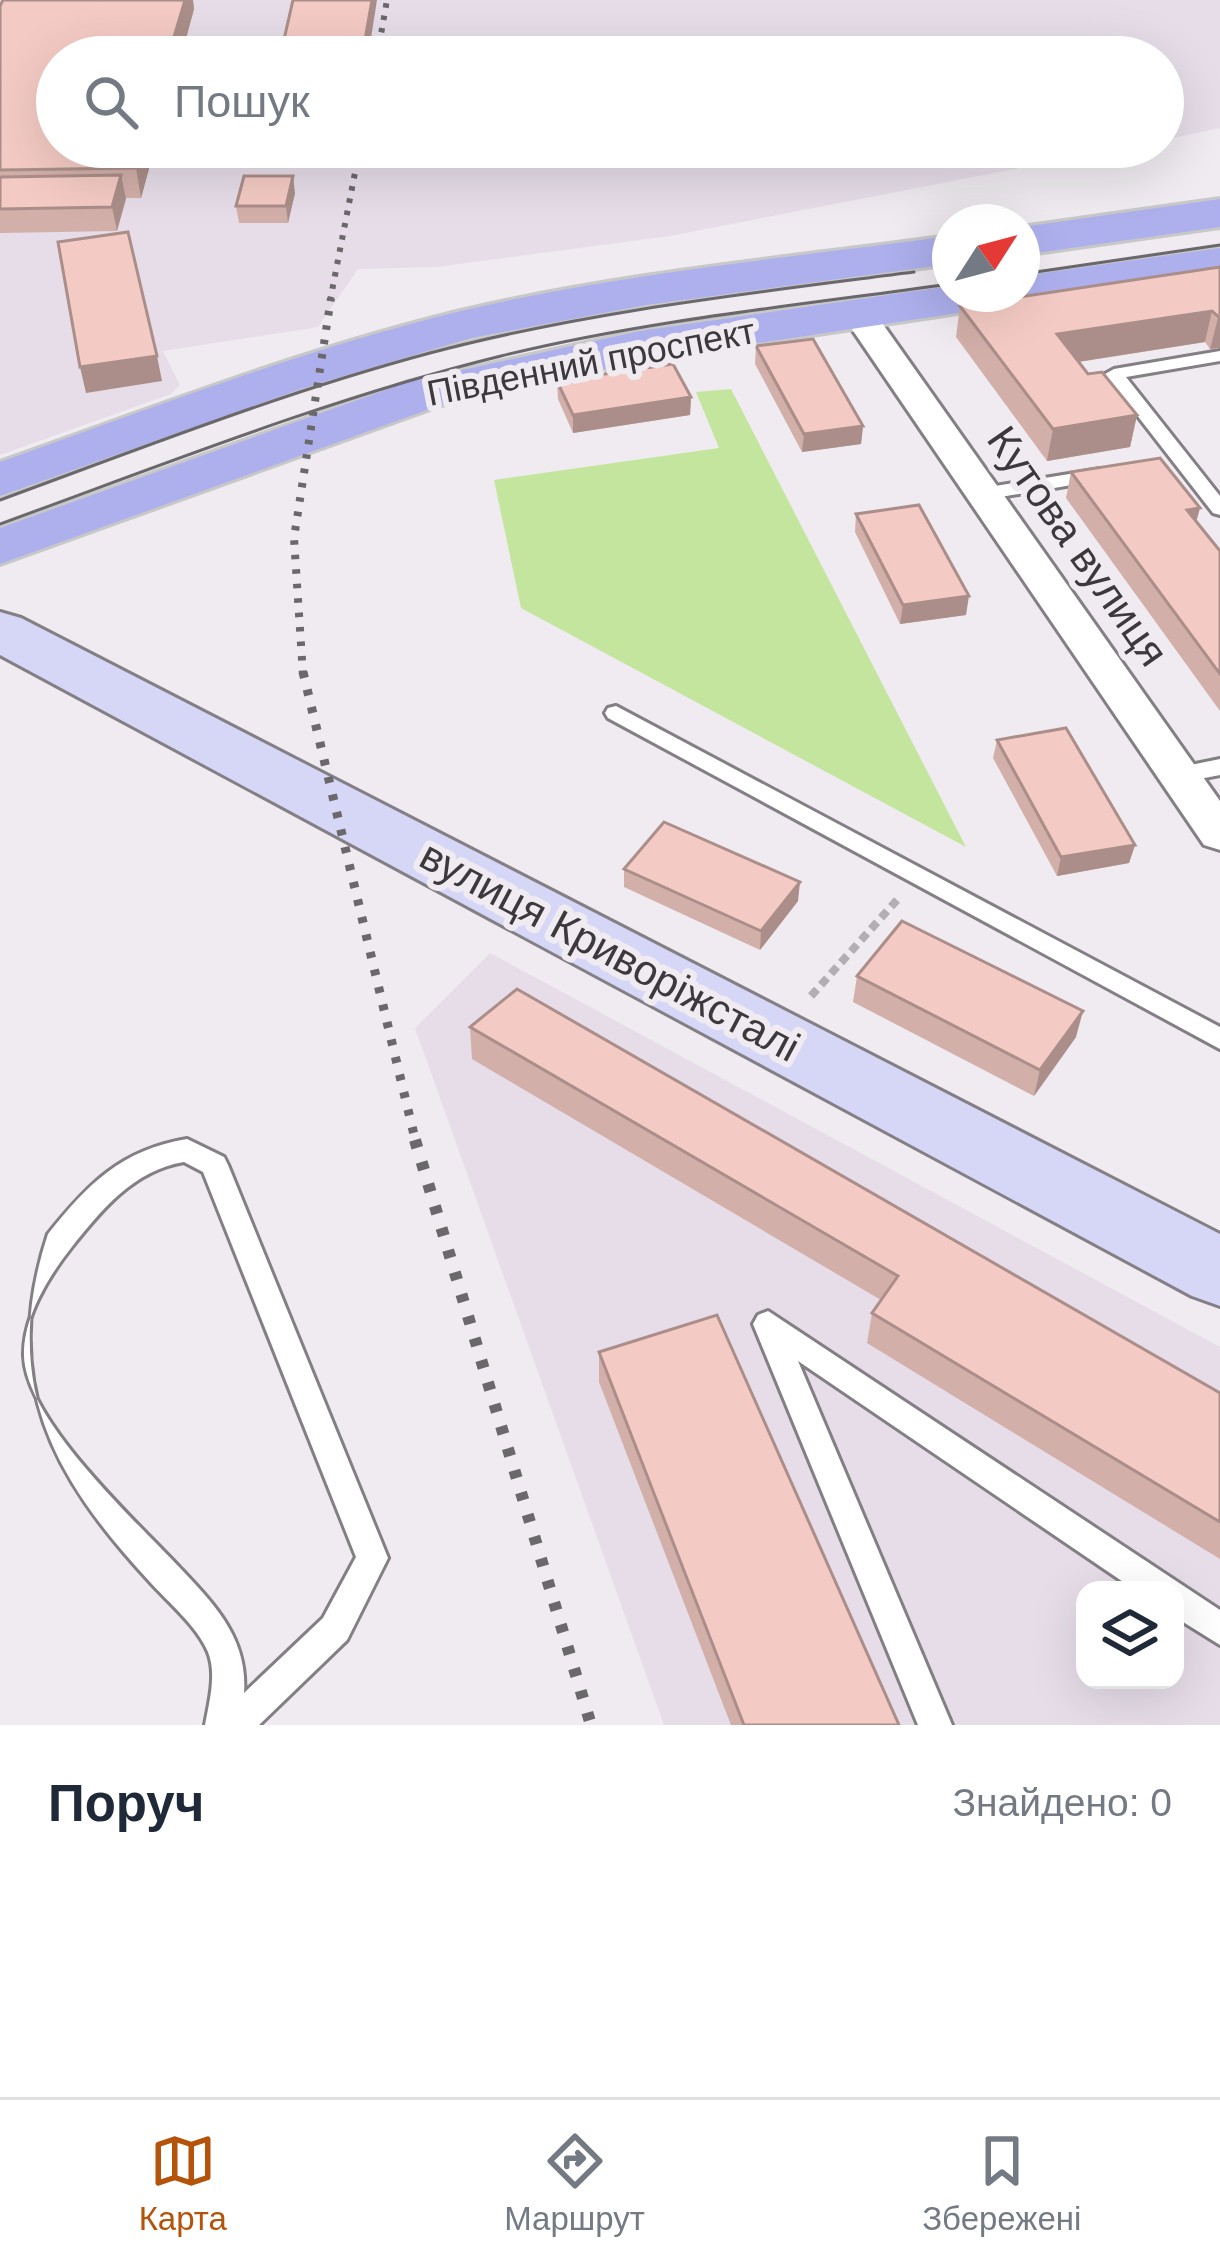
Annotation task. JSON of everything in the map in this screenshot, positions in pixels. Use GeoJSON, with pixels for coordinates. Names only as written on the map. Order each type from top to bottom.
{"type":"FeatureCollection","features":[{"type":"Feature","properties":{"kind":"main road"},"geometry":{"type":"LineString","coordinates":[[1040,238],[1220,213]]}},
{"type":"Feature","properties":{"kind":"main road","name":"Південний проспект"},"geometry":{"type":"LineString","coordinates":[[0,480],[373,350],[470,324],[932,253]]}},
{"type":"Feature","properties":{"kind":"main road"},"geometry":{"type":"LineString","coordinates":[[1040,287],[1220,262]]}},
{"type":"Feature","properties":{"kind":"main road","name":"Південний проспект"},"geometry":{"type":"LineString","coordinates":[[0,547],[426,393],[640,346],[932,302]]}},
{"type":"Feature","properties":{"kind":"main road","name":"вулиця Криворіжсталі"},"geometry":{"type":"LineString","coordinates":[[0,631],[1220,1272]]}},
{"type":"Feature","properties":{"kind":"street","name":"Кутова вулиця"},"geometry":{"type":"LineString","coordinates":[[858,313],[1220,834]]}},
{"type":"Feature","properties":{"kind":"lane"},"geometry":{"type":"LineString","coordinates":[[1220,356],[1114,374],[1220,509]]}},
{"type":"Feature","properties":{"kind":"lane"},"geometry":{"type":"LineString","coordinates":[[1161,465],[1183,462]]}},
{"type":"Feature","properties":{"kind":"lane"},"geometry":{"type":"LineString","coordinates":[[983,494],[1117,472]]}},
{"type":"Feature","properties":{"kind":"lane"},"geometry":{"type":"LineString","coordinates":[[616,713],[1220,1039]]}},
{"type":"Feature","properties":{"kind":"lane"},"geometry":{"type":"LineString","coordinates":[[1179,776],[1220,767]]}},
{"type":"Feature","properties":{"kind":"lane"},"geometry":{"type":"LineString","coordinates":[[222,1725],[227,1659],[202,1616],[61,1459],[26,1406],[8,1357],[17,1306],[91,1202],[143,1159],[178,1145],[202,1151],[214,1165],[373,1558],[335,1628],[235,1725]]}},
{"type":"Feature","properties":{"kind":"lane"},"geometry":{"type":"LineString","coordinates":[[934,1725],[768,1324],[1149,1581]]}},
{"type":"Feature","properties":{"kind":"lane"},"geometry":{"type":"LineString","coordinates":[[1184,1604],[1220,1629]]}},
{"type":"Feature","properties":{"kind":"path"},"geometry":{"type":"LineString","coordinates":[[774,1037],[919,876]]}},
{"type":"Feature","properties":{"kind":"shaded area"},"geometry":{"type":"Polygon","coordinates":[[[0,0],[1220,0],[1220,128],[1184,136],[1184,36],[36,36],[36,168],[1019,168],[670,236],[436,267],[358,269],[318,327],[163,351],[180,385],[171,394],[0,455],[0,0]]]}},
{"type":"Feature","properties":{"kind":"shaded area"},"geometry":{"type":"Polygon","coordinates":[[[490,953],[1220,1347],[1220,1725],[664,1725],[415,1028],[490,953]]]}},
{"type":"Feature","properties":{"kind":"green space"},"geometry":{"type":"Polygon","coordinates":[[[731,389],[966,847],[521,608],[494,480],[719,448],[696,392],[731,389]]]}},
{"type":"Feature","properties":{"kind":"building"},"geometry":{"type":"Polygon","coordinates":[[[3,0],[185,0],[174,36],[36,36],[36,168],[136,168],[0,170],[3,0]]]}},
{"type":"Feature","properties":{"kind":"building"},"geometry":{"type":"Polygon","coordinates":[[[293,0],[372,0],[366,36],[285,36],[293,0]]]}},
{"type":"Feature","properties":{"kind":"building"},"geometry":{"type":"Polygon","coordinates":[[[121,175],[112,207],[0,209],[0,177],[121,175]]]}},
{"type":"Feature","properties":{"kind":"building"},"geometry":{"type":"Polygon","coordinates":[[[244,176],[293,176],[286,206],[236,206],[244,176]]]}},
{"type":"Feature","properties":{"kind":"building"},"geometry":{"type":"Polygon","coordinates":[[[128,232],[157,356],[80,367],[58,242],[128,232]]]}},
{"type":"Feature","properties":{"kind":"building"},"geometry":{"type":"Polygon","coordinates":[[[1220,267],[1220,318],[1212,311],[1057,334],[1088,374],[1102,372],[1137,415],[1053,429],[965,312],[1040,312],[1040,294],[1220,267]]]}},
{"type":"Feature","properties":{"kind":"building"},"geometry":{"type":"Polygon","coordinates":[[[813,339],[863,426],[804,434],[756,346],[813,339]]]}},
{"type":"Feature","properties":{"kind":"building"},"geometry":{"type":"Polygon","coordinates":[[[673,364],[691,397],[573,415],[557,381],[673,364]]]}},
{"type":"Feature","properties":{"kind":"building"},"geometry":{"type":"Polygon","coordinates":[[[1160,458],[1200,508],[1187,510],[1220,551],[1220,674],[1071,472],[1160,458]]]}},
{"type":"Feature","properties":{"kind":"building"},"geometry":{"type":"Polygon","coordinates":[[[919,505],[969,596],[903,605],[856,514],[919,505]]]}},
{"type":"Feature","properties":{"kind":"building"},"geometry":{"type":"Polygon","coordinates":[[[1066,728],[1135,845],[1061,857],[997,740],[1066,728]]]}},
{"type":"Feature","properties":{"kind":"building"},"geometry":{"type":"Polygon","coordinates":[[[664,822],[800,882],[761,931],[624,869],[664,822]]]}},
{"type":"Feature","properties":{"kind":"building"},"geometry":{"type":"Polygon","coordinates":[[[902,921],[1083,1011],[1040,1070],[857,976],[902,921]]]}},
{"type":"Feature","properties":{"kind":"building"},"geometry":{"type":"Polygon","coordinates":[[[517,989],[1220,1393],[1220,1522],[872,1313],[898,1276],[470,1027],[517,989]]]}},
{"type":"Feature","properties":{"kind":"building"},"geometry":{"type":"Polygon","coordinates":[[[717,1315],[899,1725],[744,1725],[599,1352],[717,1315]]]}},
{"type":"Feature","properties":{"kind":"tram line"},"geometry":{"type":"LineString","coordinates":[[1040,271],[1220,245]]}},
{"type":"Feature","properties":{"kind":"tram line"},"geometry":{"type":"LineString","coordinates":[[0,500],[267,403],[490,338],[610,314],[914,272]]}},
{"type":"Feature","properties":{"kind":"tram line"},"geometry":{"type":"LineString","coordinates":[[0,524],[311,412],[501,356],[668,323],[932,286]]}},
{"type":"Feature","properties":{"kind":"railway"},"geometry":{"type":"LineString","coordinates":[[381,36],[387,0]]}},
{"type":"Feature","properties":{"kind":"railway"},"geometry":{"type":"LineString","coordinates":[[330,301],[356,168]]}},
{"type":"Feature","properties":{"kind":"railway"},"geometry":{"type":"LineString","coordinates":[[303,675],[294,538],[331,298]]}},
{"type":"Feature","properties":{"kind":"railway"},"geometry":{"type":"LineString","coordinates":[[303,672],[416,1143]]}},
{"type":"Feature","properties":{"kind":"railway"},"geometry":{"type":"LineString","coordinates":[[415,1140],[591,1725]]}}]}
